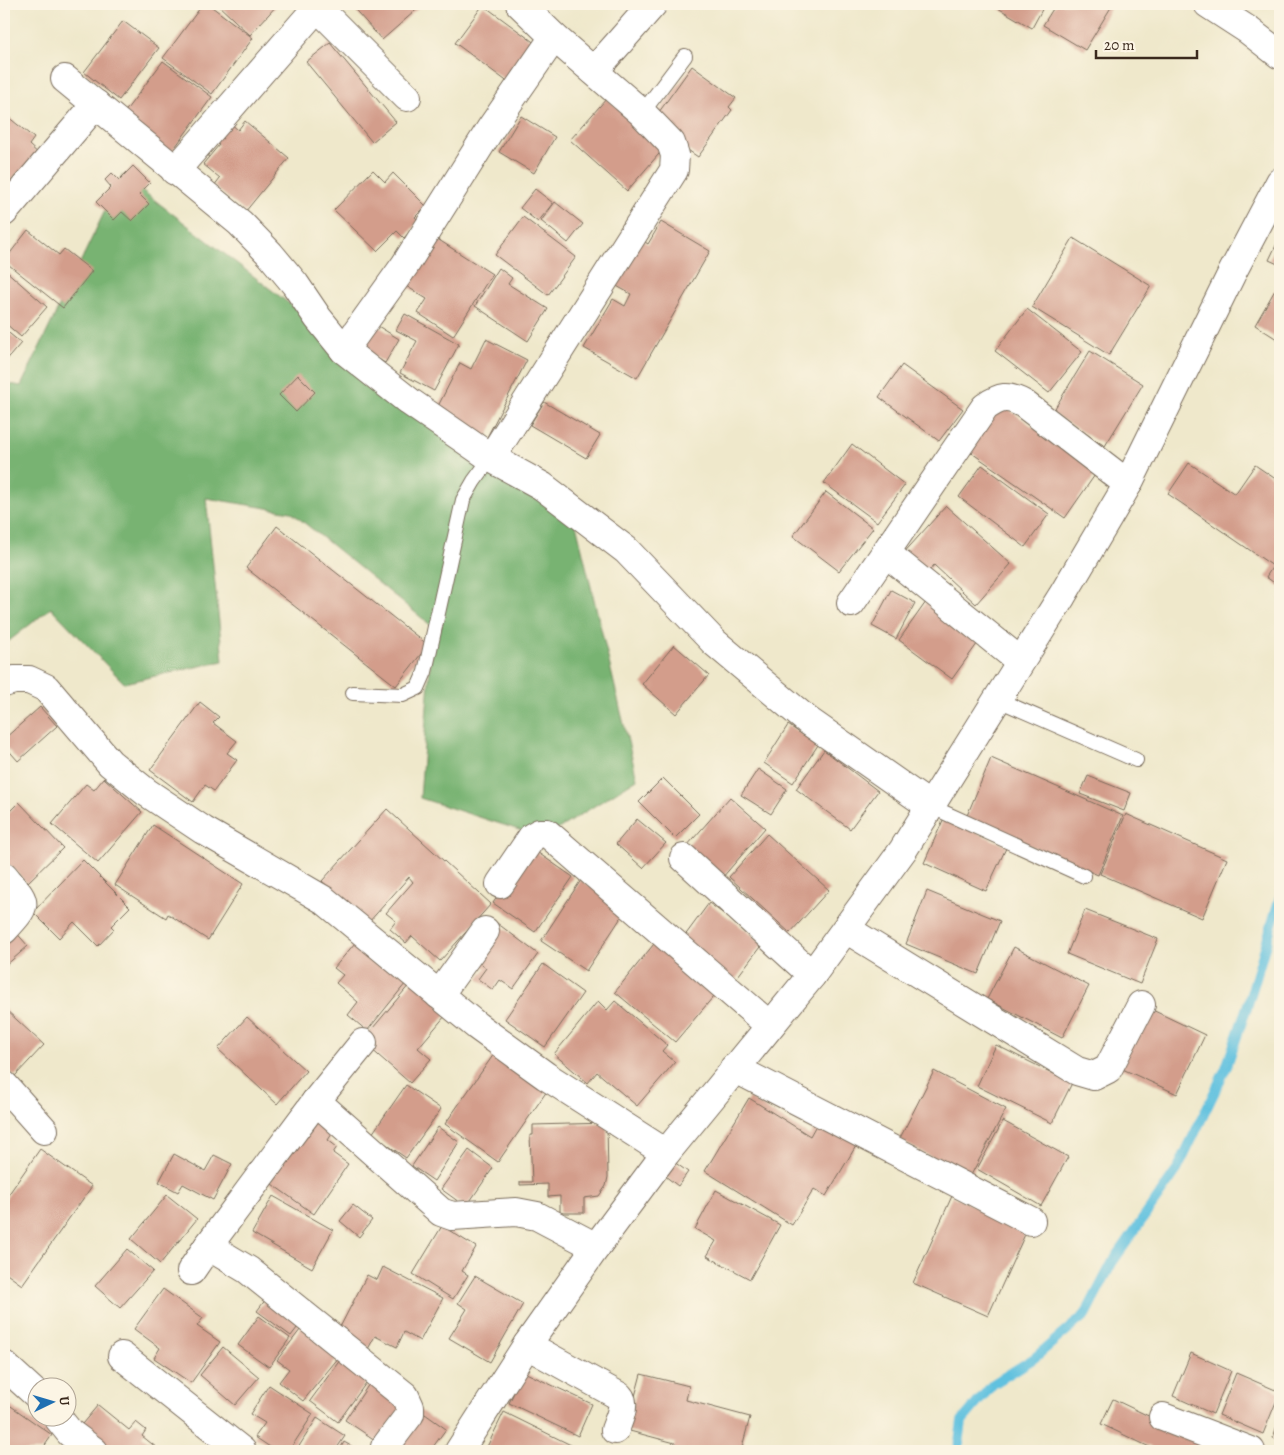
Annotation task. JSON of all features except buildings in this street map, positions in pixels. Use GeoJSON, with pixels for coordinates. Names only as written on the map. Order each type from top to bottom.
{"type":"FeatureCollection","features":[{"type":"Feature","properties":{"kind":"street"},"geometry":{"type":"LineString","coordinates":[[491,458],[674,170],[675,156],[671,143],[642,114],[520,4]]}},
{"type":"Feature","properties":{"kind":"street"},"geometry":{"type":"LineString","coordinates":[[594,71],[653,4]]}},
{"type":"Feature","properties":{"kind":"street"},"geometry":{"type":"LineString","coordinates":[[1208,4],[1248,30],[1280,55]]}},
{"type":"Feature","properties":{"kind":"street"},"geometry":{"type":"LineString","coordinates":[[175,171],[318,5],[407,97]]}},
{"type":"Feature","properties":{"kind":"street"},"geometry":{"type":"LineString","coordinates":[[344,350],[405,265],[491,128],[554,36]]}},
{"type":"Feature","properties":{"kind":"street"},"geometry":{"type":"LineString","coordinates":[[65,79],[240,223],[270,254],[344,350],[410,402],[491,458],[542,486],[626,550],[714,642],[728,654],[807,720],[930,806]]}},
{"type":"Feature","properties":{"kind":"street"},"geometry":{"type":"LineString","coordinates":[[4,212],[96,104]]}},
{"type":"Feature","properties":{"kind":"street"},"geometry":{"type":"LineString","coordinates":[[459,1451],[527,1346],[596,1247],[666,1153],[812,975],[902,850],[1062,596],[1128,484],[1233,271],[1280,182]]}},
{"type":"Feature","properties":{"kind":"street"},"geometry":{"type":"LineString","coordinates":[[851,603],[985,406],[995,400],[1004,397],[1015,399],[1024,404],[1128,484]]}},
{"type":"Feature","properties":{"kind":"street"},"geometry":{"type":"LineString","coordinates":[[886,553],[1020,661]]}},
{"type":"Feature","properties":{"kind":"street"},"geometry":{"type":"LineString","coordinates":[[4,683],[14,680],[29,680],[46,688],[110,763],[146,792],[203,830],[324,900],[477,1026],[546,1076],[666,1153]]}},
{"type":"Feature","properties":{"kind":"street"},"geometry":{"type":"LineString","coordinates":[[500,884],[532,837],[539,833],[547,833],[770,1025]]}},
{"type":"Feature","properties":{"kind":"street"},"geometry":{"type":"LineString","coordinates":[[684,858],[812,975]]}},
{"type":"Feature","properties":{"kind":"street"},"geometry":{"type":"LineString","coordinates":[[4,876],[23,899],[24,906],[4,930]]}},
{"type":"Feature","properties":{"kind":"street"},"geometry":{"type":"LineString","coordinates":[[846,929],[1077,1071],[1094,1076],[1108,1069],[1141,1005]]}},
{"type":"Feature","properties":{"kind":"street"},"geometry":{"type":"LineString","coordinates":[[439,995],[485,931]]}},
{"type":"Feature","properties":{"kind":"street"},"geometry":{"type":"LineString","coordinates":[[191,1271],[316,1101],[363,1043]]}},
{"type":"Feature","properties":{"kind":"street"},"geometry":{"type":"LineString","coordinates":[[734,1068],[1031,1221]]}},
{"type":"Feature","properties":{"kind":"street"},"geometry":{"type":"LineString","coordinates":[[4,1085],[44,1130]]}},
{"type":"Feature","properties":{"kind":"street"},"geometry":{"type":"LineString","coordinates":[[316,1101],[441,1212],[452,1216],[516,1212],[537,1216],[596,1247]]}},
{"type":"Feature","properties":{"kind":"street"},"geometry":{"type":"LineString","coordinates":[[208,1246],[248,1270],[405,1396],[410,1407],[410,1414],[384,1451]]}},
{"type":"Feature","properties":{"kind":"street"},"geometry":{"type":"LineString","coordinates":[[527,1346],[619,1396],[623,1404],[615,1430]]}},
{"type":"Feature","properties":{"kind":"street"},"geometry":{"type":"LineString","coordinates":[[122,1356],[242,1451]]}},
{"type":"Feature","properties":{"kind":"street"},"geometry":{"type":"LineString","coordinates":[[4,1365],[28,1387]]}},
{"type":"Feature","properties":{"kind":"street"},"geometry":{"type":"LineString","coordinates":[[1162,1417],[1251,1451]]}},
{"type":"Feature","properties":{"kind":"street"},"geometry":{"type":"LineString","coordinates":[[62,1434],[94,1451]]}},
{"type":"Feature","properties":{"kind":"lane"},"geometry":{"type":"LineString","coordinates":[[642,114],[685,56]]}},
{"type":"Feature","properties":{"kind":"lane"},"geometry":{"type":"LineString","coordinates":[[354,693],[403,695],[418,688],[425,672],[463,500],[491,458]]}},
{"type":"Feature","properties":{"kind":"lane"},"geometry":{"type":"LineString","coordinates":[[996,698],[1136,760]]}},
{"type":"Feature","properties":{"kind":"lane"},"geometry":{"type":"LineString","coordinates":[[930,806],[1084,876]]}},
{"type":"Feature","properties":{"kind":"green space"},"geometry":{"type":"Polygon","coordinates":[[[122,175],[576,524],[637,779],[544,838],[420,798],[433,627],[291,512],[206,498],[223,661],[124,683],[51,608],[4,645],[4,383],[21,386],[122,175]]]}},
{"type":"Feature","properties":{"kind":"waterway"},"geometry":{"type":"LineString","coordinates":[[958,1451],[962,1421],[993,1384],[1033,1359],[1085,1315],[1112,1263],[1177,1170],[1226,1068],[1248,1004],[1280,897]]}}]}
